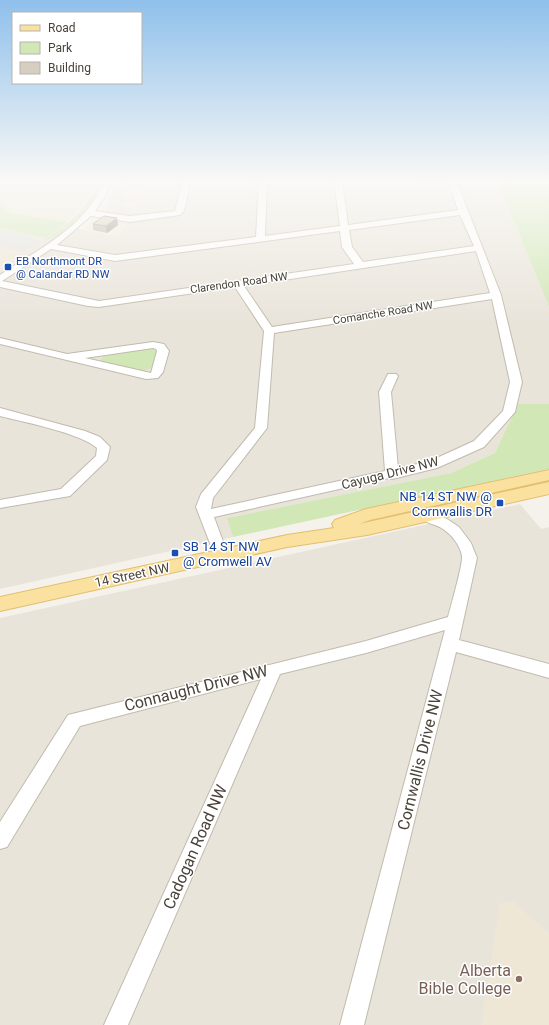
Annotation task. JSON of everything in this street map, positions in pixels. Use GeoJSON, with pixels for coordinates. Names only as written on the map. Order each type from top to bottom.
{"type":"FeatureCollection","features":[{"type":"Feature","properties":{"kind":"main road","name":"14 Street NW"},"geometry":{"type":"LineString","coordinates":[[287,541],[366,515],[549,475]]}},
{"type":"Feature","properties":{"kind":"main road","name":"14 Street NW"},"geometry":{"type":"LineString","coordinates":[[0,604],[287,541],[426,516],[549,488]]}},
{"type":"Feature","properties":{"kind":"street"},"geometry":{"type":"LineString","coordinates":[[0,279],[49,246],[71,228]]}},
{"type":"Feature","properties":{"kind":"street"},"geometry":{"type":"LineString","coordinates":[[260,239],[261,228]]}},
{"type":"Feature","properties":{"kind":"street"},"geometry":{"type":"LineString","coordinates":[[49,246],[115,258],[344,228],[347,247],[360,265]]}},
{"type":"Feature","properties":{"kind":"street","name":"Cayuga Drive NW"},"geometry":{"type":"LineString","coordinates":[[206,516],[228,509],[392,475],[432,465],[479,444],[509,412],[516,382],[496,295],[470,228]]}},
{"type":"Feature","properties":{"kind":"street","name":"Clarendon Road NW"},"geometry":{"type":"LineString","coordinates":[[0,284],[99,304],[479,248]]}},
{"type":"Feature","properties":{"kind":"street"},"geometry":{"type":"LineString","coordinates":[[221,556],[203,507],[206,497],[260,428],[269,330],[237,283]]}},
{"type":"Feature","properties":{"kind":"street","name":"Comanche Road NW"},"geometry":{"type":"LineString","coordinates":[[269,330],[496,295]]}},
{"type":"Feature","properties":{"kind":"street"},"geometry":{"type":"LineString","coordinates":[[0,341],[68,358],[150,376],[154,376],[157,372],[163,351],[160,346],[153,345],[68,358]]}},
{"type":"Feature","properties":{"kind":"street"},"geometry":{"type":"LineString","coordinates":[[392,376],[385,392],[392,475]]}},
{"type":"Feature","properties":{"kind":"street"},"geometry":{"type":"LineString","coordinates":[[0,412],[81,434],[96,440],[104,447],[102,457],[65,493],[0,504]]}},
{"type":"Feature","properties":{"kind":"street","name":"Cornwallis Drive NW"},"geometry":{"type":"LineString","coordinates":[[352,1025],[450,644],[470,558],[467,547],[453,529],[439,520],[426,516]]}},
{"type":"Feature","properties":{"kind":"street","name":"Connaught Drive NW"},"geometry":{"type":"LineString","coordinates":[[0,840],[74,720],[274,668],[366,647],[455,621]]}},
{"type":"Feature","properties":{"kind":"street"},"geometry":{"type":"LineString","coordinates":[[450,644],[549,671]]}},
{"type":"Feature","properties":{"kind":"street","name":"Cadogan Road NW"},"geometry":{"type":"LineString","coordinates":[[116,1025],[274,668]]}},
{"type":"Feature","properties":{"kind":"shaded area"},"geometry":{"type":"Polygon","coordinates":[[[0,228],[59,228],[48,236],[0,268],[0,228]]]}},
{"type":"Feature","properties":{"kind":"shaded area"},"geometry":{"type":"Polygon","coordinates":[[[59,228],[78,228],[82,230],[90,228],[517,228],[549,307],[549,404],[518,404],[495,453],[451,473],[228,518],[233,537],[0,589],[0,268],[59,228]]]}},
{"type":"Feature","properties":{"kind":"shaded area"},"geometry":{"type":"Polygon","coordinates":[[[84,228],[124,228],[118,237],[82,230],[84,228]]]}},
{"type":"Feature","properties":{"kind":"shaded area"},"geometry":{"type":"Polygon","coordinates":[[[0,229],[33,236],[31,238],[42,241],[24,252],[0,247],[0,229]]]}},
{"type":"Feature","properties":{"kind":"shaded area"},"geometry":{"type":"Polygon","coordinates":[[[520,504],[541,529],[549,527],[549,1025],[0,1025],[0,618],[520,504]]]}},
{"type":"Feature","properties":{"kind":"shaded area","name":"Alberta Bible College"},"geometry":{"type":"Polygon","coordinates":[[[512,901],[549,933],[549,1025],[481,1025],[500,904],[512,901]]]}},
{"type":"Feature","properties":{"kind":"green space"},"geometry":{"type":"Polygon","coordinates":[[[0,228],[59,228],[46,238],[0,228]]]}},
{"type":"Feature","properties":{"kind":"green space"},"geometry":{"type":"Polygon","coordinates":[[[67,228],[56,236],[43,241],[60,229],[67,228]]]}},
{"type":"Feature","properties":{"kind":"green space"},"geometry":{"type":"Polygon","coordinates":[[[517,228],[549,228],[549,307],[517,228]]]}},
{"type":"Feature","properties":{"kind":"green space"},"geometry":{"type":"Polygon","coordinates":[[[147,349],[154,350],[157,353],[153,367],[147,370],[128,370],[103,363],[100,360],[104,356],[147,349]]]}},
{"type":"Feature","properties":{"kind":"green space"},"geometry":{"type":"Polygon","coordinates":[[[518,404],[549,404],[549,469],[233,537],[227,518],[451,473],[495,453],[518,404]]]}},
{"type":"Feature","properties":{"kind":"place","name":"EB Northmont DR @ Calandar RD NW"},"geometry":{"type":"Point","coordinates":[8,267]}},
{"type":"Feature","properties":{"kind":"place","name":"NB 14 ST NW @ Cornwallis DR"},"geometry":{"type":"Point","coordinates":[500,503]}},
{"type":"Feature","properties":{"kind":"place","name":"SB 14 ST NW @ Cromwell AV"},"geometry":{"type":"Point","coordinates":[175,553]}},
{"type":"Feature","properties":{"kind":"place","name":"Alberta Bible College"},"geometry":{"type":"Point","coordinates":[519,979]}}]}
